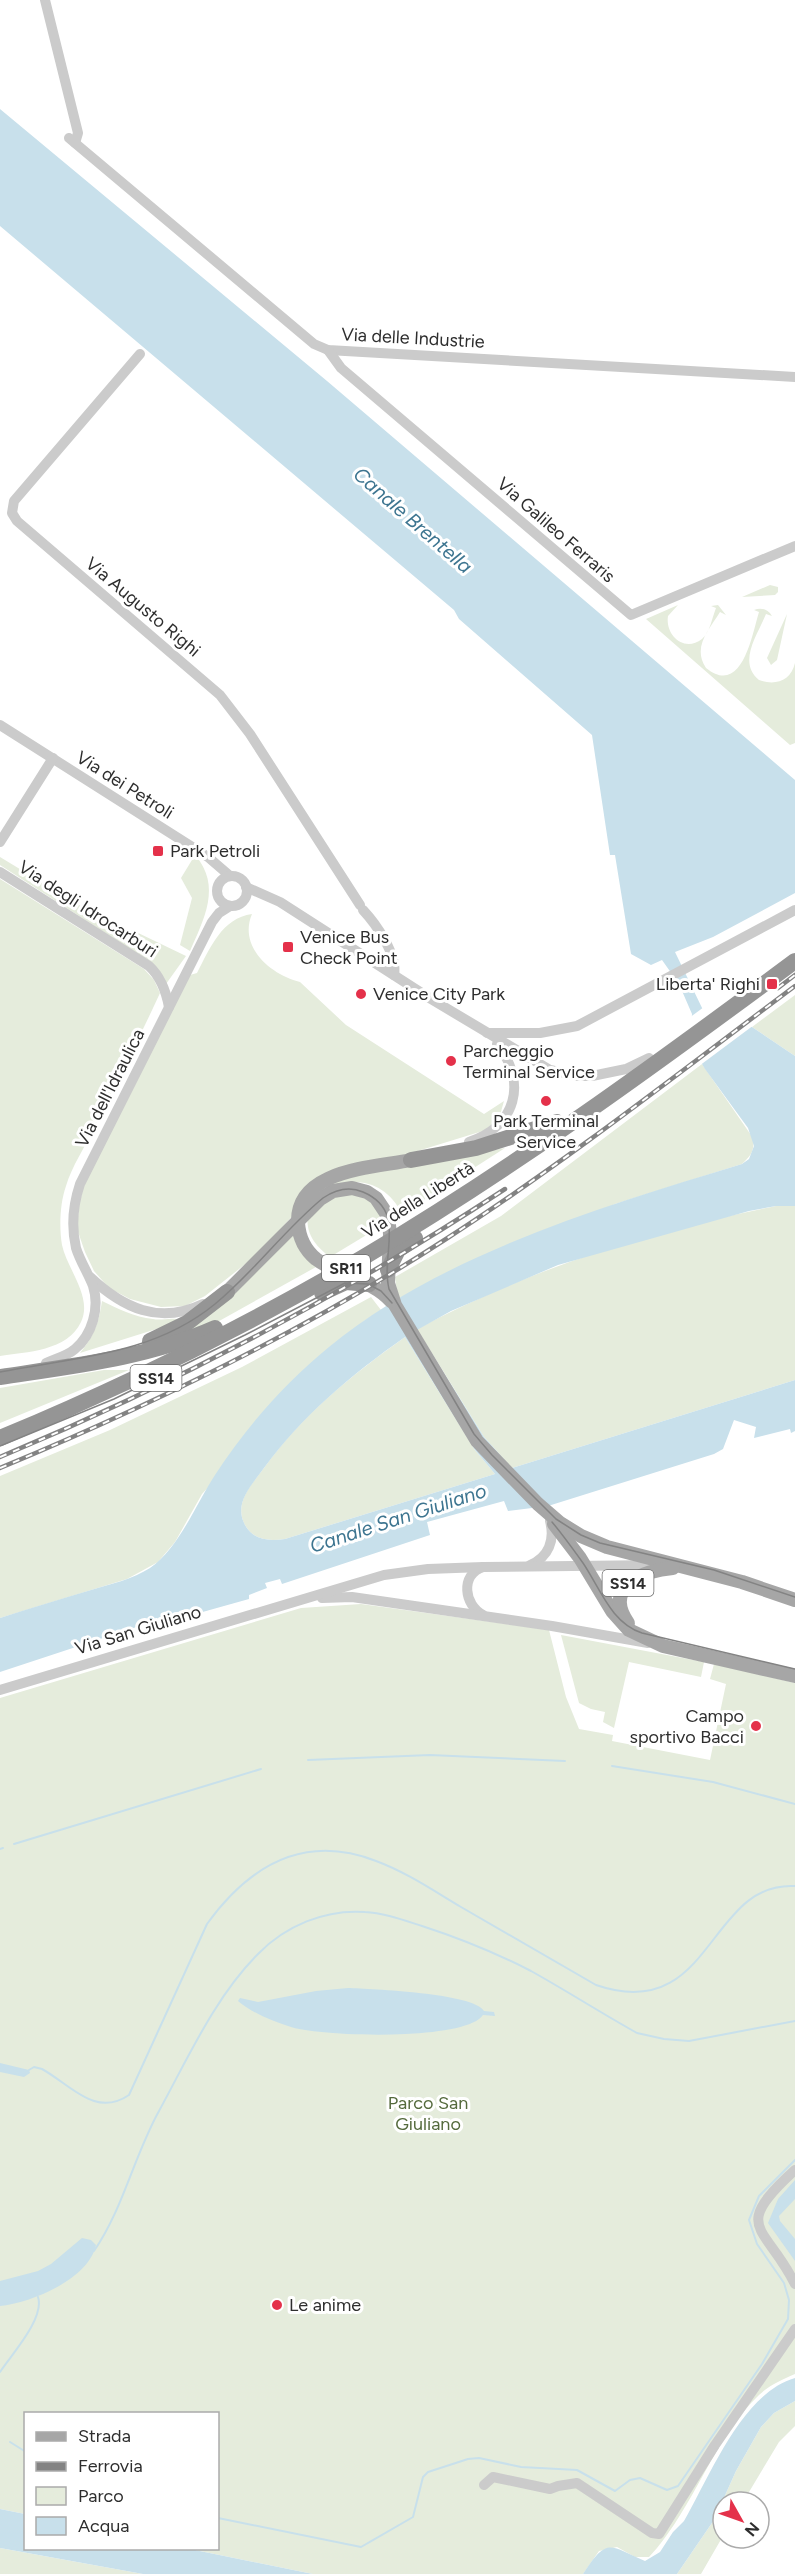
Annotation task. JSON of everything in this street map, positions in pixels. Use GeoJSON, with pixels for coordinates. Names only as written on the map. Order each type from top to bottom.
{"type":"FeatureCollection","features":[{"type":"Feature","properties":{"kind":"highway","name":"Via della Libertà"},"geometry":{"type":"LineString","coordinates":[[0,1435],[119,1385],[231,1331],[366,1256],[511,1163],[666,1052],[744,993],[795,949]]}},
{"type":"Feature","properties":{"kind":"highway","name":"Via della Libertà"},"geometry":{"type":"LineString","coordinates":[[744,993],[795,961]]}},
{"type":"Feature","properties":{"kind":"highway","name":"Via della Libertà"},"geometry":{"type":"LineString","coordinates":[[0,1377],[144,1352],[192,1337],[231,1321],[358,1249],[557,1122],[649,1058],[666,1052]]}},
{"type":"Feature","properties":{"kind":"highway"},"geometry":{"type":"LineString","coordinates":[[388,1270],[390,1262],[400,1248],[584,1123],[666,1052]]}},
{"type":"Feature","properties":{"kind":"highway","name":"SS14"},"geometry":{"type":"LineString","coordinates":[[411,1160],[476,1148],[557,1122]]}},
{"type":"Feature","properties":{"kind":"highway","name":"SS14"},"geometry":{"type":"LineString","coordinates":[[0,1446],[139,1386],[346,1282],[369,1284]]}},
{"type":"Feature","properties":{"kind":"highway","name":"SS14"},"geometry":{"type":"LineString","coordinates":[[0,1371],[113,1352],[148,1342],[187,1323],[228,1292]]}},
{"type":"Feature","properties":{"kind":"main road","name":"SS14"},"geometry":{"type":"LineString","coordinates":[[395,1305],[380,1290],[317,1260],[305,1247],[300,1234],[299,1210],[308,1193],[321,1181],[338,1175],[411,1160]]}},
{"type":"Feature","properties":{"kind":"main road","name":"SS14"},"geometry":{"type":"LineString","coordinates":[[228,1292],[315,1203],[328,1193],[343,1188],[367,1192],[386,1210],[390,1228],[388,1289],[395,1305],[477,1441],[543,1510]]}},
{"type":"Feature","properties":{"kind":"main road","name":"Via San Giuliano"},"geometry":{"type":"LineString","coordinates":[[543,1510],[584,1565],[618,1620],[640,1636],[663,1646],[795,1676]]}},
{"type":"Feature","properties":{"kind":"main road","name":"Via San Giuliano"},"geometry":{"type":"LineString","coordinates":[[543,1510],[595,1543],[742,1582],[795,1600]]}},
{"type":"Feature","properties":{"kind":"main road","name":"SS14"},"geometry":{"type":"LineString","coordinates":[[640,1636],[621,1612],[620,1602],[624,1589],[634,1579],[648,1572],[682,1567]]}},
{"type":"Feature","properties":{"kind":"street","name":"Via delle Industrie"},"geometry":{"type":"LineString","coordinates":[[45,0],[78,133],[72,140],[314,344],[328,350],[795,376]]}},
{"type":"Feature","properties":{"kind":"street","name":"Via Galileo Ferraris"},"geometry":{"type":"LineString","coordinates":[[328,350],[341,368],[626,613],[634,615],[795,546]]}},
{"type":"Feature","properties":{"kind":"street","name":"Via Augusto Righi"},"geometry":{"type":"LineString","coordinates":[[140,354],[14,501],[12,513],[17,521],[214,689],[227,703],[250,734],[361,907],[377,926],[396,967],[394,975]]}},
{"type":"Feature","properties":{"kind":"street","name":"Via dei Petroli"},"geometry":{"type":"LineString","coordinates":[[0,725],[189,844],[230,876]]}},
{"type":"Feature","properties":{"kind":"street"},"geometry":{"type":"LineString","coordinates":[[0,842],[53,758]]}},
{"type":"Feature","properties":{"kind":"street"},"geometry":{"type":"LineString","coordinates":[[189,844],[211,866],[219,884],[217,892],[220,899],[230,906],[238,905],[244,900],[280,902]]}},
{"type":"Feature","properties":{"kind":"street","name":"Via degli Idrocarburi"},"geometry":{"type":"LineString","coordinates":[[0,872],[149,966],[157,973],[166,992],[169,1007]]}},
{"type":"Feature","properties":{"kind":"street"},"geometry":{"type":"LineString","coordinates":[[219,884],[230,876],[238,877],[246,886],[280,902],[489,1035],[550,1070],[578,1076],[617,1072],[649,1058]]}},
{"type":"Feature","properties":{"kind":"street"},"geometry":{"type":"LineString","coordinates":[[244,900],[246,886]]}},
{"type":"Feature","properties":{"kind":"street","name":"Via dell'Idraulica"},"geometry":{"type":"LineString","coordinates":[[46,1363],[74,1350],[89,1333],[95,1306],[93,1288],[75,1239],[73,1209],[75,1197],[212,922],[220,899]]}},
{"type":"Feature","properties":{"kind":"street","name":"Via dell'Idraulica"},"geometry":{"type":"LineString","coordinates":[[212,922],[230,906]]}},
{"type":"Feature","properties":{"kind":"street"},"geometry":{"type":"LineString","coordinates":[[489,1035],[540,1033],[566,1030],[577,1026],[795,910]]}},
{"type":"Feature","properties":{"kind":"street"},"geometry":{"type":"LineString","coordinates":[[411,1160],[477,1139],[496,1128],[508,1114],[514,1095],[514,1079],[509,1060],[489,1035]]}},
{"type":"Feature","properties":{"kind":"street"},"geometry":{"type":"LineString","coordinates":[[509,1060],[518,1052]]}},
{"type":"Feature","properties":{"kind":"street","name":"Via dell'Idraulica"},"geometry":{"type":"LineString","coordinates":[[88,1275],[111,1296],[125,1305],[151,1312],[179,1312],[192,1309],[228,1292]]}},
{"type":"Feature","properties":{"kind":"street"},"geometry":{"type":"LineString","coordinates":[[525,1566],[539,1560],[549,1548],[552,1535],[543,1510]]}},
{"type":"Feature","properties":{"kind":"street","name":"Via San Giuliano"},"geometry":{"type":"LineString","coordinates":[[0,1690],[384,1575],[428,1569],[483,1567],[640,1564],[682,1567]]}},
{"type":"Feature","properties":{"kind":"street"},"geometry":{"type":"LineString","coordinates":[[483,1567],[474,1572],[466,1591],[472,1608],[483,1616]]}},
{"type":"Feature","properties":{"kind":"street","name":"Via San Giuliano"},"geometry":{"type":"LineString","coordinates":[[286,1604],[326,1597],[352,1597],[663,1646]]}},
{"type":"Feature","properties":{"kind":"street"},"geometry":{"type":"LineString","coordinates":[[795,2170],[772,2191],[758,2215],[760,2231],[795,2284]]}},
{"type":"Feature","properties":{"kind":"street"},"geometry":{"type":"LineString","coordinates":[[484,2485],[493,2477],[550,2489],[577,2483],[652,2533],[659,2534],[715,2445],[795,2329]]}},
{"type":"Feature","properties":{"kind":"green space"},"geometry":{"type":"Polygon","coordinates":[[[770,585],[778,587],[775,595],[742,597],[770,585]]]}},
{"type":"Feature","properties":{"kind":"green space"},"geometry":{"type":"Polygon","coordinates":[[[678,605],[668,616],[670,630],[677,640],[689,644],[702,639],[706,634],[701,646],[702,660],[706,668],[718,675],[728,675],[737,669],[743,660],[759,612],[754,610],[764,609],[772,616],[766,614],[754,639],[749,656],[750,665],[759,680],[776,682],[790,674],[795,663],[795,743],[790,745],[646,619],[678,605]]]}},
{"type":"Feature","properties":{"kind":"green space"},"geometry":{"type":"Polygon","coordinates":[[[718,605],[726,615],[720,612],[708,630],[716,608],[711,606],[718,605]]]}},
{"type":"Feature","properties":{"kind":"green space"},"geometry":{"type":"Polygon","coordinates":[[[787,614],[777,660],[771,665],[767,658],[787,614]]]}},
{"type":"Feature","properties":{"kind":"green space"},"geometry":{"type":"Polygon","coordinates":[[[195,855],[208,879],[209,891],[205,915],[190,951],[180,945],[192,898],[181,878],[195,855]]]}},
{"type":"Feature","properties":{"kind":"green space"},"geometry":{"type":"Polygon","coordinates":[[[0,857],[127,934],[132,930],[186,956],[166,984],[124,945],[0,865],[0,857]]]}},
{"type":"Feature","properties":{"kind":"green space"},"geometry":{"type":"Polygon","coordinates":[[[0,879],[144,969],[154,980],[160,993],[75,1164],[62,1200],[62,1245],[82,1293],[84,1312],[81,1322],[75,1332],[57,1344],[34,1351],[0,1356],[0,879]]]}},
{"type":"Feature","properties":{"kind":"green space"},"geometry":{"type":"Polygon","coordinates":[[[252,914],[249,926],[253,948],[268,966],[300,982],[346,1025],[484,1114],[504,1101],[500,1115],[486,1130],[395,1158],[334,1170],[258,1254],[205,1296],[185,1306],[161,1307],[130,1299],[109,1288],[94,1271],[85,1252],[77,1229],[84,1185],[190,975],[197,973],[212,944],[225,928],[233,921],[252,914]]]}},
{"type":"Feature","properties":{"kind":"green space"},"geometry":{"type":"Polygon","coordinates":[[[795,995],[795,1056],[752,1027],[795,995]]]}},
{"type":"Feature","properties":{"kind":"green space"},"geometry":{"type":"Polygon","coordinates":[[[702,1064],[753,1138],[752,1152],[742,1164],[615,1204],[398,1299],[395,1277],[501,1216],[702,1064]]]}},
{"type":"Feature","properties":{"kind":"green space"},"geometry":{"type":"Polygon","coordinates":[[[505,1148],[402,1214],[389,1196],[372,1185],[353,1182],[331,1186],[335,1179],[505,1148]]]}},
{"type":"Feature","properties":{"kind":"green space"},"geometry":{"type":"Polygon","coordinates":[[[352,1193],[374,1203],[381,1213],[383,1225],[330,1257],[312,1238],[307,1221],[308,1214],[337,1194],[352,1193]]]}},
{"type":"Feature","properties":{"kind":"green space"},"geometry":{"type":"Polygon","coordinates":[[[776,1206],[795,1206],[795,1380],[512,1468],[484,1437],[417,1329],[503,1288],[592,1254],[683,1227],[776,1206]]]}},
{"type":"Feature","properties":{"kind":"green space"},"geometry":{"type":"Polygon","coordinates":[[[294,1230],[316,1267],[212,1325],[172,1338],[294,1230]]]}},
{"type":"Feature","properties":{"kind":"green space"},"geometry":{"type":"Polygon","coordinates":[[[371,1297],[381,1310],[364,1321],[202,1494],[175,1542],[158,1562],[127,1579],[0,1618],[0,1476],[110,1430],[242,1367],[371,1297]]]}},
{"type":"Feature","properties":{"kind":"green space"},"geometry":{"type":"Polygon","coordinates":[[[102,1301],[139,1316],[182,1321],[80,1353],[95,1328],[102,1301]]]}},
{"type":"Feature","properties":{"kind":"green space"},"geometry":{"type":"Polygon","coordinates":[[[405,1337],[475,1450],[495,1474],[285,1539],[268,1540],[253,1534],[245,1525],[242,1517],[243,1502],[250,1487],[279,1448],[329,1396],[405,1337]]]}},
{"type":"Feature","properties":{"kind":"green space"},"geometry":{"type":"Polygon","coordinates":[[[104,1370],[129,1370],[0,1423],[0,1388],[104,1370]]]}},
{"type":"Feature","properties":{"kind":"green space","name":"Parco San Giuliano"},"geometry":{"type":"Polygon","coordinates":[[[361,1604],[549,1630],[566,1697],[579,1729],[613,1735],[612,1741],[710,1760],[726,1684],[710,1679],[714,1664],[795,1683],[795,2374],[781,2380],[759,2395],[743,2413],[715,2453],[679,2518],[649,2557],[635,2557],[617,2547],[599,2551],[583,2574],[313,2574],[195,2550],[219,2550],[219,2412],[24,2412],[24,2514],[0,2509],[0,1698],[301,1608],[361,1604]]]}},
{"type":"Feature","properties":{"kind":"green space"},"geometry":{"type":"Polygon","coordinates":[[[561,1635],[704,1662],[701,1677],[629,1662],[614,1728],[603,1722],[605,1712],[579,1703],[561,1635]]]}},
{"type":"Feature","properties":{"kind":"green space"},"geometry":{"type":"Polygon","coordinates":[[[795,2401],[795,2426],[779,2442],[750,2490],[727,2490],[761,2427],[774,2413],[795,2401]]]}},
{"type":"Feature","properties":{"kind":"green space"},"geometry":{"type":"Polygon","coordinates":[[[711,2524],[711,2550],[715,2550],[701,2574],[677,2574],[711,2524]]]}},
{"type":"Feature","properties":{"kind":"green space"},"geometry":{"type":"Polygon","coordinates":[[[0,2548],[143,2574],[0,2574],[0,2548]]]}},
{"type":"Feature","properties":{"kind":"water"},"geometry":{"type":"Polygon","coordinates":[[[0,109],[327,381],[795,780],[795,893],[713,937],[675,952],[704,1012],[752,1027],[795,1056],[795,1206],[776,1206],[749,1211],[558,1265],[451,1311],[417,1330],[484,1437],[512,1468],[795,1380],[795,1431],[791,1433],[790,1429],[754,1438],[756,1427],[734,1420],[723,1449],[714,1454],[548,1506],[508,1511],[504,1501],[427,1522],[430,1535],[282,1584],[280,1579],[265,1583],[267,1588],[249,1595],[249,1599],[174,1620],[173,1615],[0,1672],[0,1618],[122,1581],[150,1568],[170,1549],[227,1457],[267,1406],[329,1347],[374,1314],[422,1285],[526,1236],[635,1197],[742,1164],[749,1159],[754,1146],[748,1128],[705,1069],[690,1044],[692,1014],[679,984],[662,960],[651,965],[631,954],[615,855],[610,855],[592,735],[459,619],[454,610],[0,226],[0,109]],[[405,1337],[347,1381],[295,1431],[250,1488],[241,1509],[242,1517],[245,1525],[257,1537],[268,1540],[285,1539],[495,1474],[475,1450],[405,1337]]]}},
{"type":"Feature","properties":{"kind":"water"},"geometry":{"type":"Polygon","coordinates":[[[348,1988],[443,1996],[476,2005],[484,2011],[494,2012],[495,2016],[483,2015],[471,2023],[423,2033],[332,2033],[284,2025],[256,2013],[238,2001],[240,1998],[258,2002],[316,1991],[348,1988]]]}},
{"type":"Feature","properties":{"kind":"water"},"geometry":{"type":"Polygon","coordinates":[[[0,2063],[29,2070],[30,2073],[24,2077],[0,2072],[0,2063]]]}},
{"type":"Feature","properties":{"kind":"water"},"geometry":{"type":"Polygon","coordinates":[[[795,2180],[795,2199],[779,2216],[780,2221],[795,2239],[795,2261],[768,2223],[778,2199],[795,2180]]]}},
{"type":"Feature","properties":{"kind":"water"},"geometry":{"type":"Polygon","coordinates":[[[82,2238],[91,2240],[96,2245],[91,2257],[71,2278],[27,2300],[0,2306],[0,2281],[38,2271],[51,2264],[82,2238]]]}},
{"type":"Feature","properties":{"kind":"water"},"geometry":{"type":"Polygon","coordinates":[[[795,2378],[795,2401],[774,2413],[761,2427],[727,2490],[711,2490],[711,2524],[677,2574],[583,2574],[604,2549],[616,2549],[645,2561],[660,2552],[673,2532],[684,2521],[729,2438],[743,2418],[759,2400],[776,2387],[795,2378]]]}},
{"type":"Feature","properties":{"kind":"water"},"geometry":{"type":"Polygon","coordinates":[[[0,2509],[24,2514],[24,2550],[195,2550],[313,2574],[143,2574],[0,2548],[0,2509]]]}},
{"type":"Feature","properties":{"kind":"pier"},"geometry":{"type":"Polygon","coordinates":[[[704,1007],[710,1012],[737,1014],[754,1025],[699,1066],[687,1045],[689,1018],[704,1007]]]}},
{"type":"Feature","properties":{"kind":"waterway"},"geometry":{"type":"LineString","coordinates":[[308,1760],[430,1755],[565,1761]]}},
{"type":"Feature","properties":{"kind":"waterway"},"geometry":{"type":"LineString","coordinates":[[612,1766],[713,1782],[795,1804]]}},
{"type":"Feature","properties":{"kind":"waterway"},"geometry":{"type":"LineString","coordinates":[[14,1844],[261,1769]]}},
{"type":"Feature","properties":{"kind":"waterway"},"geometry":{"type":"LineString","coordinates":[[29,2070],[34,2067],[42,2069],[84,2097],[94,2101],[105,2103],[117,2101],[129,2095],[207,1924],[223,1903],[260,1871],[280,1860],[302,1853],[325,1851],[350,1853],[387,1865],[596,1985],[635,1992],[664,1986],[687,1970],[743,1905],[766,1890],[795,1886]]}},
{"type":"Feature","properties":{"kind":"waterway"},"geometry":{"type":"LineString","coordinates":[[94,2251],[113,2218],[150,2128],[215,2009],[228,1989],[258,1954],[280,1935],[307,1921],[335,1913],[350,1912],[372,1913],[401,1919],[491,1952],[531,1971],[637,2033],[664,2039],[689,2041],[795,2021]]}},
{"type":"Feature","properties":{"kind":"waterway"},"geometry":{"type":"LineString","coordinates":[[219,2518],[361,2547],[413,2517],[423,2477],[428,2472],[468,2459],[479,2458],[521,2467],[577,2470],[615,2491],[630,2480],[640,2478],[667,2490],[678,2486],[762,2364],[788,2319],[789,2300],[784,2283],[757,2244],[749,2220],[759,2196],[795,2160]]}},
{"type":"Feature","properties":{"kind":"waterway"},"geometry":{"type":"LineString","coordinates":[[0,2372],[32,2325],[39,2306],[38,2297]]}},
{"type":"Feature","properties":{"kind":"waterway"},"geometry":{"type":"LineString","coordinates":[[10,2442],[24,2451]]}},
{"type":"Feature","properties":{"kind":"tram line"},"geometry":{"type":"LineString","coordinates":[[0,1372],[113,1351],[166,1334],[191,1321],[229,1292],[323,1198],[342,1190],[358,1190],[377,1200],[385,1210],[390,1234],[387,1262],[389,1289],[474,1434],[556,1519],[581,1535],[600,1543],[714,1570],[795,1597]]}},
{"type":"Feature","properties":{"kind":"tram line"},"geometry":{"type":"LineString","coordinates":[[0,1446],[114,1399],[345,1283],[368,1284],[381,1291],[392,1303]]}},
{"type":"Feature","properties":{"kind":"tram line"},"geometry":{"type":"LineString","coordinates":[[552,1522],[583,1563],[607,1604],[631,1628],[642,1633],[795,1669]]}},
{"type":"Feature","properties":{"kind":"railway"},"geometry":{"type":"LineString","coordinates":[[778,988],[795,975]]}},
{"type":"Feature","properties":{"kind":"railway"},"geometry":{"type":"LineString","coordinates":[[0,1468],[58,1444],[228,1364],[284,1335],[393,1272],[535,1179],[623,1116],[795,986]]}},
{"type":"Feature","properties":{"kind":"railway"},"geometry":{"type":"LineString","coordinates":[[0,1457],[131,1399],[259,1335],[383,1265],[505,1189]]}},
{"type":"Feature","properties":{"kind":"place","name":"Park Petroli"},"geometry":{"type":"Point","coordinates":[158,851]}},
{"type":"Feature","properties":{"kind":"place","name":"Venice Bus Check Point"},"geometry":{"type":"Point","coordinates":[288,947]}},
{"type":"Feature","properties":{"kind":"place","name":"Liberta' Righi"},"geometry":{"type":"Point","coordinates":[772,984]}},
{"type":"Feature","properties":{"kind":"place","name":"Venice City Park"},"geometry":{"type":"Point","coordinates":[361,994]}},
{"type":"Feature","properties":{"kind":"place","name":"Parcheggio Terminal Service"},"geometry":{"type":"Point","coordinates":[451,1061]}},
{"type":"Feature","properties":{"kind":"place","name":"Park Terminal Service"},"geometry":{"type":"Point","coordinates":[546,1101]}},
{"type":"Feature","properties":{"kind":"place","name":"Campo sportivo Bacci"},"geometry":{"type":"Point","coordinates":[756,1726]}},
{"type":"Feature","properties":{"kind":"place","name":"Le anime"},"geometry":{"type":"Point","coordinates":[277,2305]}},
{"type":"Feature","properties":{"kind":"water label","name":"Canale Brentella"},"geometry":{"type":"Point","coordinates":[413,520]}},
{"type":"Feature","properties":{"kind":"water label","name":"Canale San Giuliano"},"geometry":{"type":"Point","coordinates":[398,1518]}}]}
